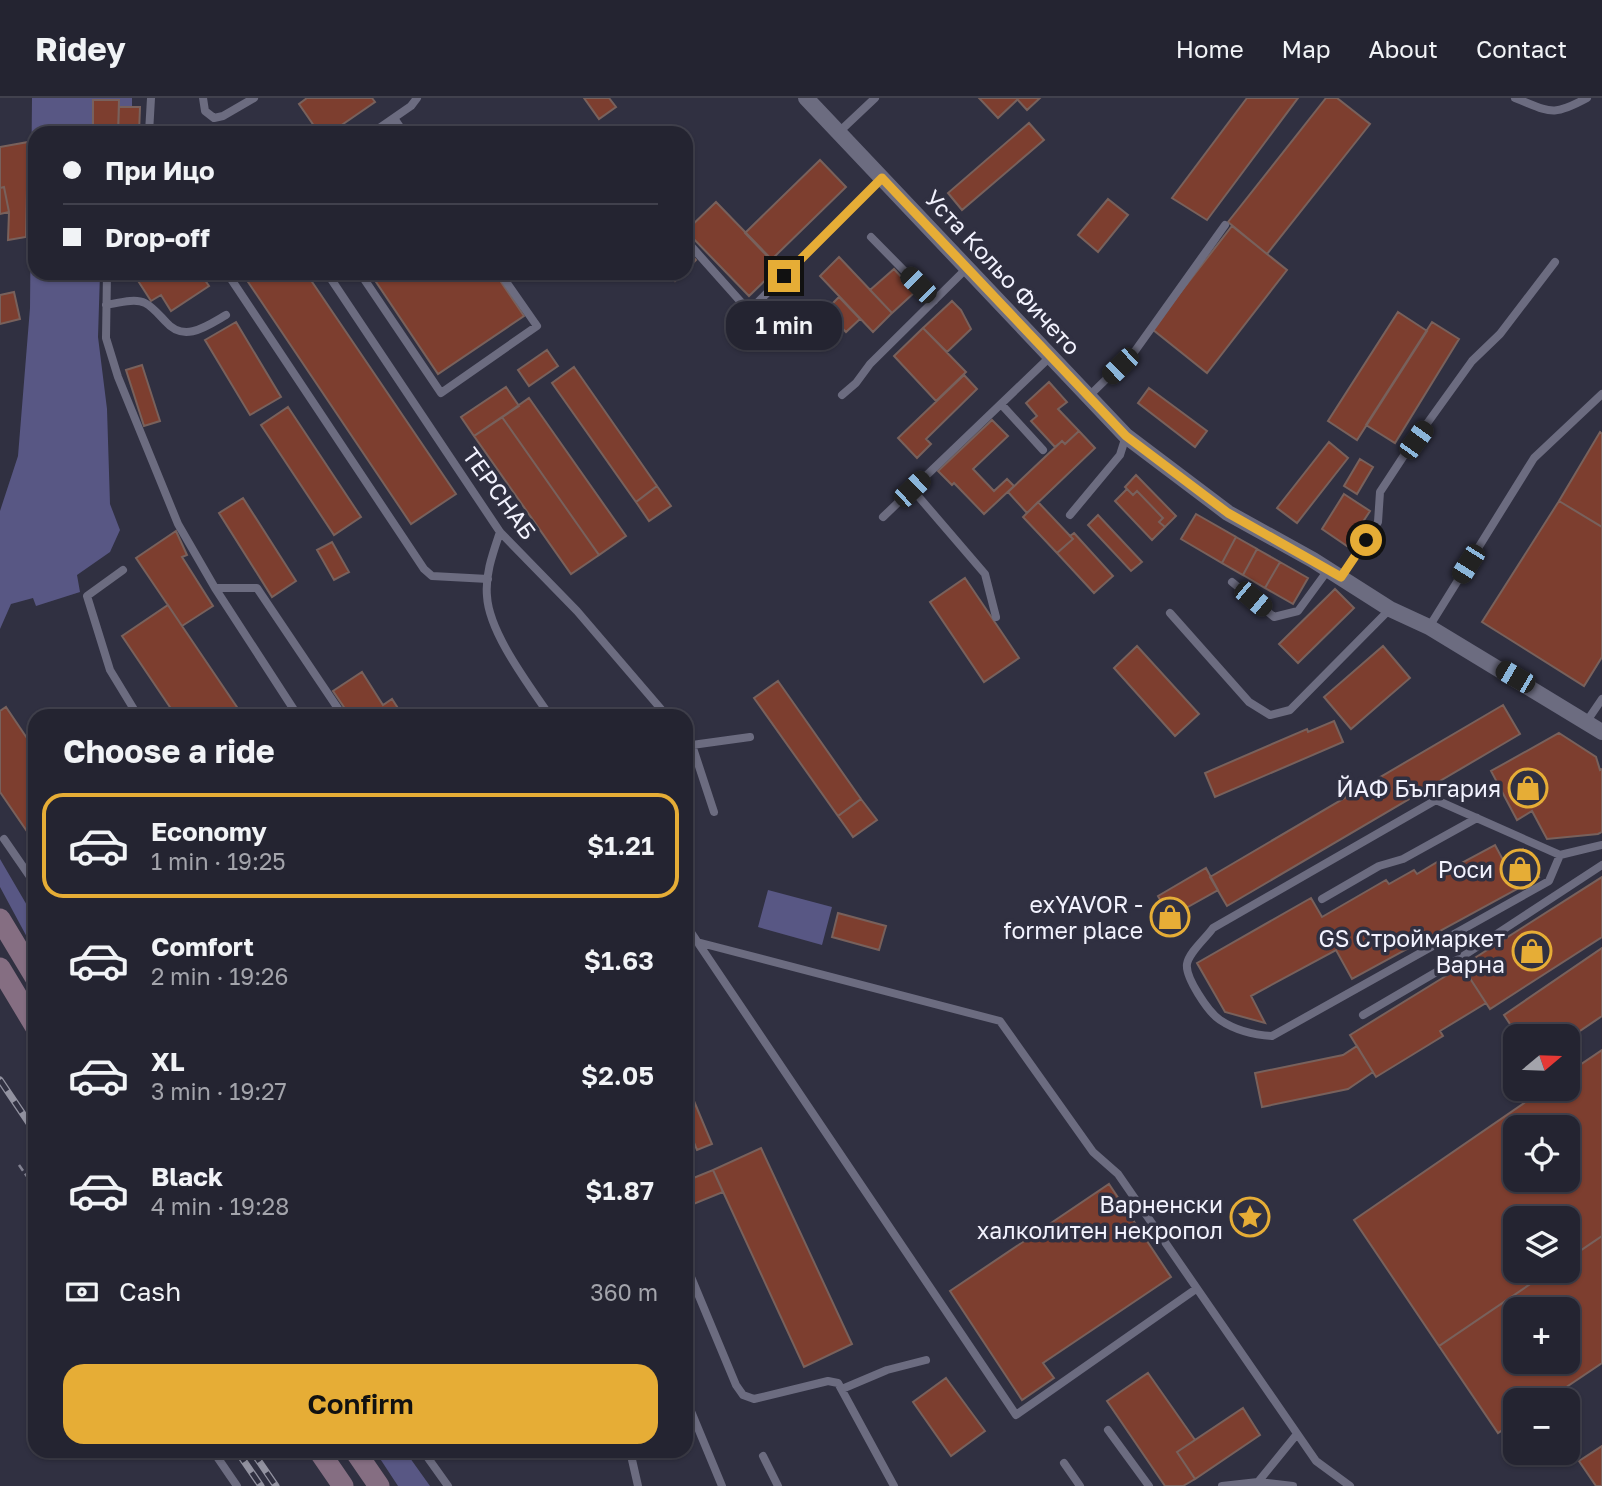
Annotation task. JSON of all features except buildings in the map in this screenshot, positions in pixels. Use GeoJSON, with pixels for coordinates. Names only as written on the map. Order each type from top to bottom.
{"type":"FeatureCollection","features":[{"type":"Feature","properties":{"kind":"main road"},"geometry":{"type":"LineString","coordinates":[[0,919],[28,965]]}},
{"type":"Feature","properties":{"kind":"main road"},"geometry":{"type":"LineString","coordinates":[[0,968],[28,1014]]}},
{"type":"Feature","properties":{"kind":"main road"},"geometry":{"type":"LineString","coordinates":[[324,1458],[343,1486]]}},
{"type":"Feature","properties":{"kind":"main road"},"geometry":{"type":"LineString","coordinates":[[360,1458],[379,1486]]}},
{"type":"Feature","properties":{"kind":"street","name":"Уста Кольо Фичето"},"geometry":{"type":"LineString","coordinates":[[806,98],[1126,436],[1228,513],[1334,573],[1390,610],[1429,627],[1602,732]]}},
{"type":"Feature","properties":{"kind":"lane"},"geometry":{"type":"LineString","coordinates":[[149,126],[151,98]]}},
{"type":"Feature","properties":{"kind":"lane"},"geometry":{"type":"LineString","coordinates":[[203,98],[207,114],[219,118],[254,98]]}},
{"type":"Feature","properties":{"kind":"lane"},"geometry":{"type":"LineString","coordinates":[[839,132],[875,98]]}},
{"type":"Feature","properties":{"kind":"lane"},"geometry":{"type":"LineString","coordinates":[[1515,98],[1545,110],[1562,111],[1587,98]]}},
{"type":"Feature","properties":{"kind":"lane"},"geometry":{"type":"LineString","coordinates":[[382,126],[414,102]]}},
{"type":"Feature","properties":{"kind":"lane"},"geometry":{"type":"LineString","coordinates":[[394,118],[399,126]]}},
{"type":"Feature","properties":{"kind":"lane"},"geometry":{"type":"LineString","coordinates":[[693,248],[749,310],[882,178]]}},
{"type":"Feature","properties":{"kind":"lane"},"geometry":{"type":"LineString","coordinates":[[1089,396],[1135,351],[1226,225]]}},
{"type":"Feature","properties":{"kind":"lane"},"geometry":{"type":"LineString","coordinates":[[871,237],[934,301]]}},
{"type":"Feature","properties":{"kind":"lane"},"geometry":{"type":"LineString","coordinates":[[1232,582],[1274,617],[1298,611],[1378,522],[1380,492],[1403,457],[1472,361],[1500,334],[1555,262]]}},
{"type":"Feature","properties":{"kind":"lane"},"geometry":{"type":"LineString","coordinates":[[842,395],[967,268]]}},
{"type":"Feature","properties":{"kind":"lane"},"geometry":{"type":"LineString","coordinates":[[107,280],[106,338],[118,377],[178,524],[215,588],[293,709]]}},
{"type":"Feature","properties":{"kind":"lane"},"geometry":{"type":"LineString","coordinates":[[232,280],[424,569],[432,576],[488,579]]}},
{"type":"Feature","properties":{"kind":"lane","name":"ТЕРСНАБ"},"geometry":{"type":"LineString","coordinates":[[332,280],[500,532],[578,611],[661,709]]}},
{"type":"Feature","properties":{"kind":"lane"},"geometry":{"type":"LineString","coordinates":[[365,280],[441,393],[537,326],[505,280]]}},
{"type":"Feature","properties":{"kind":"lane"},"geometry":{"type":"LineString","coordinates":[[106,305],[145,302],[170,327],[189,333],[226,315]]}},
{"type":"Feature","properties":{"kind":"lane"},"geometry":{"type":"LineString","coordinates":[[883,517],[1051,356]]}},
{"type":"Feature","properties":{"kind":"lane"},"geometry":{"type":"LineString","coordinates":[[1429,627],[1534,458],[1602,394]]}},
{"type":"Feature","properties":{"kind":"lane"},"geometry":{"type":"LineString","coordinates":[[1002,404],[1043,450]]}},
{"type":"Feature","properties":{"kind":"lane"},"geometry":{"type":"LineString","coordinates":[[1070,515],[1120,455],[1126,436]]}},
{"type":"Feature","properties":{"kind":"lane"},"geometry":{"type":"LineString","coordinates":[[912,489],[985,574],[996,617]]}},
{"type":"Feature","properties":{"kind":"lane"},"geometry":{"type":"LineString","coordinates":[[500,532],[488,579],[488,611],[510,654],[545,709]]}},
{"type":"Feature","properties":{"kind":"lane"},"geometry":{"type":"LineString","coordinates":[[123,570],[87,596],[110,670],[134,709]]}},
{"type":"Feature","properties":{"kind":"lane"},"geometry":{"type":"LineString","coordinates":[[215,588],[257,587],[338,709]]}},
{"type":"Feature","properties":{"kind":"lane"},"geometry":{"type":"LineString","coordinates":[[1170,613],[1249,702],[1269,715],[1290,710],[1390,610]]}},
{"type":"Feature","properties":{"kind":"lane"},"geometry":{"type":"LineString","coordinates":[[1587,721],[1602,699]]}},
{"type":"Feature","properties":{"kind":"lane"},"geometry":{"type":"LineString","coordinates":[[693,742],[750,737]]}},
{"type":"Feature","properties":{"kind":"lane"},"geometry":{"type":"LineString","coordinates":[[693,753],[714,812]]}},
{"type":"Feature","properties":{"kind":"lane"},"geometry":{"type":"LineString","coordinates":[[1560,855],[1549,881],[1272,1035],[1255,1035],[1218,1019],[1187,974],[1189,957],[1213,928],[1436,800],[1560,855],[1602,845]]}},
{"type":"Feature","properties":{"kind":"lane"},"geometry":{"type":"LineString","coordinates":[[1322,899],[1380,866],[1403,859],[1477,818]]}},
{"type":"Feature","properties":{"kind":"lane"},"geometry":{"type":"LineString","coordinates":[[5,839],[28,874]]}},
{"type":"Feature","properties":{"kind":"lane"},"geometry":{"type":"LineString","coordinates":[[1363,1015],[1458,960],[1602,865]]}},
{"type":"Feature","properties":{"kind":"lane"},"geometry":{"type":"LineString","coordinates":[[693,936],[1016,1415],[1196,1290]]}},
{"type":"Feature","properties":{"kind":"lane"},"geometry":{"type":"LineString","coordinates":[[697,942],[1000,1021],[1093,1152],[1118,1174],[1316,1461],[1350,1486]]}},
{"type":"Feature","properties":{"kind":"lane"},"geometry":{"type":"LineString","coordinates":[[693,1282],[736,1385],[743,1395],[754,1399],[832,1381],[838,1383],[894,1486]]}},
{"type":"Feature","properties":{"kind":"lane"},"geometry":{"type":"LineString","coordinates":[[842,1389],[887,1370],[926,1360]]}},
{"type":"Feature","properties":{"kind":"lane"},"geometry":{"type":"LineString","coordinates":[[693,1416],[722,1486]]}},
{"type":"Feature","properties":{"kind":"lane"},"geometry":{"type":"LineString","coordinates":[[1108,1430],[1149,1486]]}},
{"type":"Feature","properties":{"kind":"lane"},"geometry":{"type":"LineString","coordinates":[[1258,1482],[1297,1434]]}},
{"type":"Feature","properties":{"kind":"lane"},"geometry":{"type":"LineString","coordinates":[[763,1456],[778,1486]]}},
{"type":"Feature","properties":{"kind":"lane"},"geometry":{"type":"LineString","coordinates":[[218,1458],[237,1486]]}},
{"type":"Feature","properties":{"kind":"lane"},"geometry":{"type":"LineString","coordinates":[[428,1458],[448,1486]]}},
{"type":"Feature","properties":{"kind":"lane"},"geometry":{"type":"LineString","coordinates":[[632,1458],[638,1486]]}},
{"type":"Feature","properties":{"kind":"lane"},"geometry":{"type":"LineString","coordinates":[[1064,1463],[1080,1486]]}},
{"type":"Feature","properties":{"kind":"lane"},"geometry":{"type":"LineString","coordinates":[[1222,1486],[1258,1482],[1293,1486]]}},
{"type":"Feature","properties":{"kind":"path"},"geometry":{"type":"LineString","coordinates":[[19,1166],[28,1178]]}},
{"type":"Feature","properties":{"kind":"shaded area"},"geometry":{"type":"Polygon","coordinates":[[[32,98],[132,98],[132,126],[32,126],[32,98]]]}},
{"type":"Feature","properties":{"kind":"shaded area"},"geometry":{"type":"Polygon","coordinates":[[[30,280],[100,280],[98,337],[107,409],[110,504],[120,530],[110,552],[77,575],[80,592],[36,606],[33,598],[11,604],[0,629],[0,511],[18,456],[30,280]]]}},
{"type":"Feature","properties":{"kind":"shaded area"},"geometry":{"type":"Polygon","coordinates":[[[0,859],[28,907],[28,939],[0,887],[0,859]]]}},
{"type":"Feature","properties":{"kind":"shaded area"},"geometry":{"type":"Polygon","coordinates":[[[768,890],[832,907],[822,945],[758,927],[768,890]]]}},
{"type":"Feature","properties":{"kind":"shaded area"},"geometry":{"type":"Polygon","coordinates":[[[380,1458],[410,1458],[430,1486],[398,1486],[380,1458]]]}},
{"type":"Feature","properties":{"kind":"railway"},"geometry":{"type":"LineString","coordinates":[[0,1080],[28,1122]]}},
{"type":"Feature","properties":{"kind":"railway"},"geometry":{"type":"LineString","coordinates":[[242,1458],[261,1486]]}},
{"type":"Feature","properties":{"kind":"railway"},"geometry":{"type":"LineString","coordinates":[[257,1458],[276,1486]]}},
{"type":"Feature","properties":{"kind":"place","name":"ЙАФ България"},"geometry":{"type":"Point","coordinates":[1528,788]}},
{"type":"Feature","properties":{"kind":"place","name":"Роси"},"geometry":{"type":"Point","coordinates":[1520,869]}},
{"type":"Feature","properties":{"kind":"place","name":"exYAVOR - former place"},"geometry":{"type":"Point","coordinates":[1170,917]}},
{"type":"Feature","properties":{"kind":"place","name":"GS Строймаркет Варна"},"geometry":{"type":"Point","coordinates":[1532,951]}},
{"type":"Feature","properties":{"kind":"place","name":"Варненски халколитен некропол"},"geometry":{"type":"Point","coordinates":[1250,1217]}},
{"type":"Feature","properties":{"kind":"route"},"geometry":{"type":"LineString","coordinates":[[784,276],[882,178],[1126,436],[1205,497],[1228,513],[1341,577],[1366,540]]}}]}
